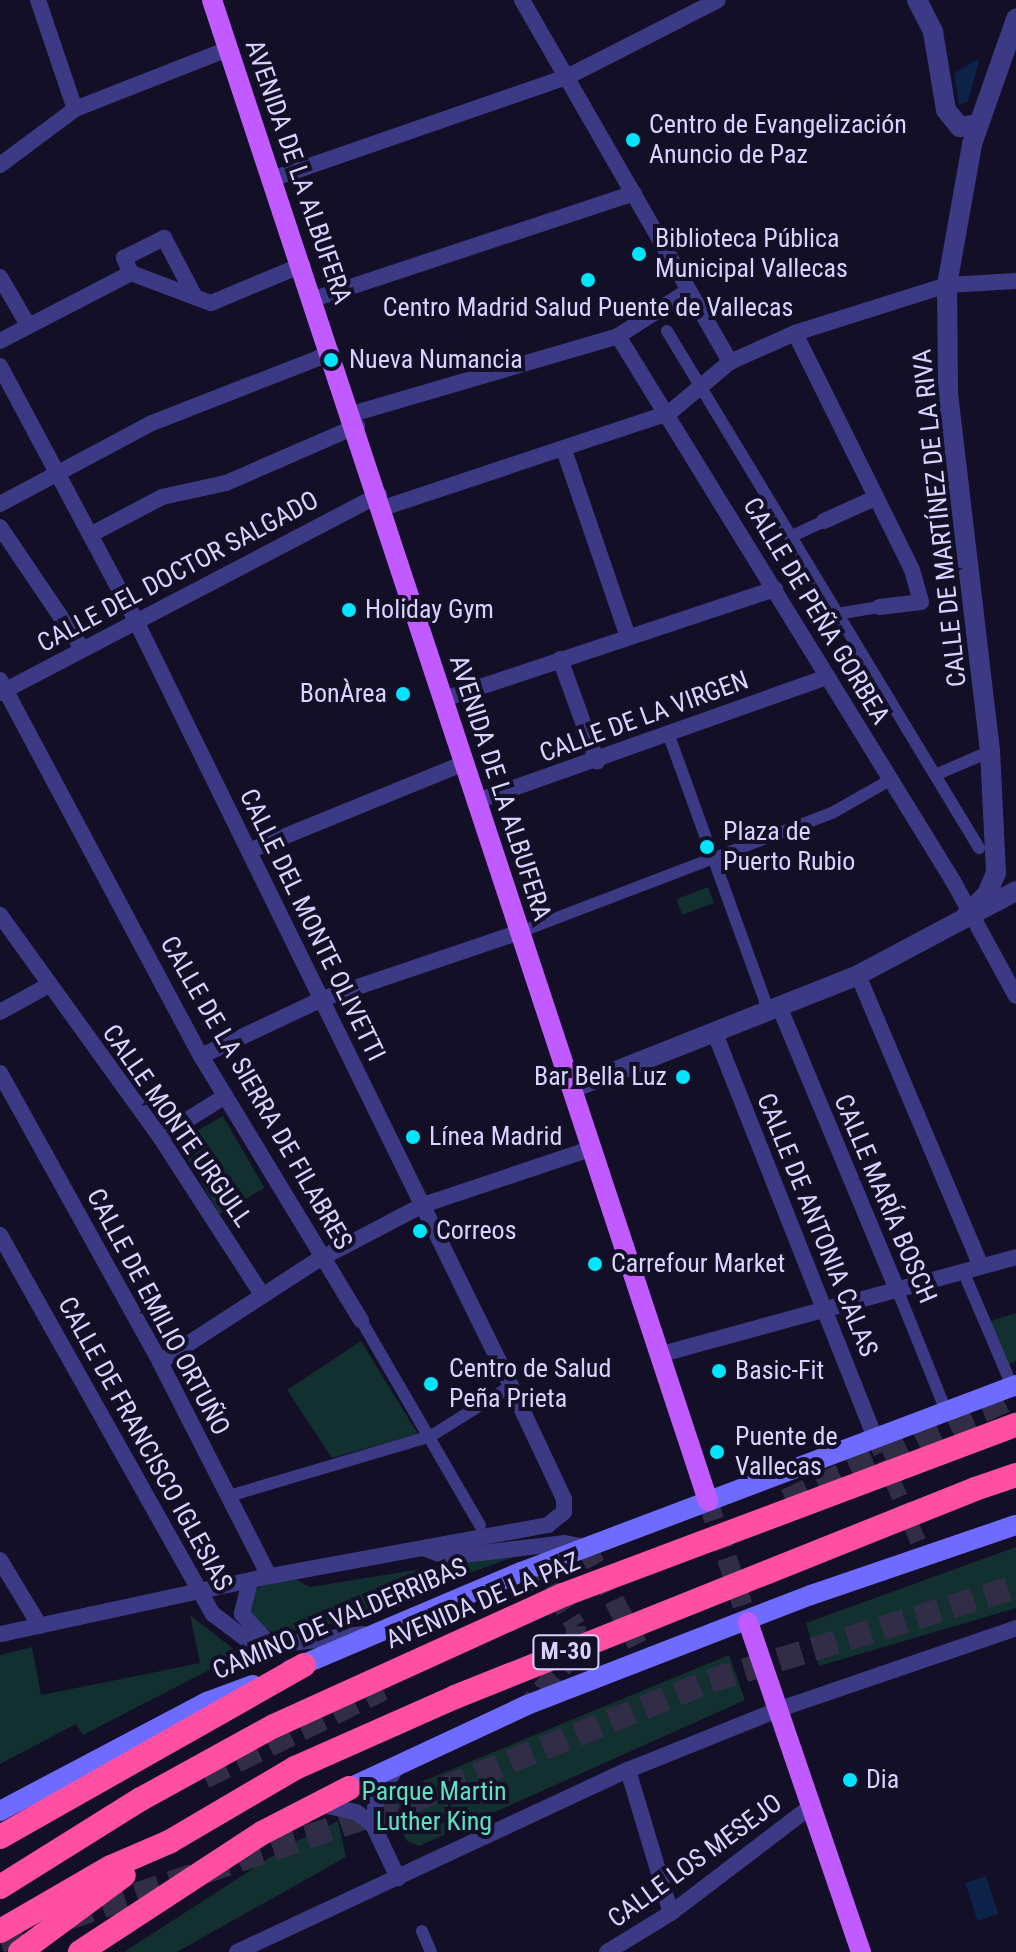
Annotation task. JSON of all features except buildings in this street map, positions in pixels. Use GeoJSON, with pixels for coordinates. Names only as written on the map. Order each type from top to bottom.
{"type":"FeatureCollection","features":[{"type":"Feature","properties":{"kind":"highway","name":"AVENIDA DE LA PAZ"},"geometry":{"type":"LineString","coordinates":[[0,1887],[141,1799],[274,1726],[563,1595],[1016,1425]]}},
{"type":"Feature","properties":{"kind":"highway","name":"M-30"},"geometry":{"type":"LineString","coordinates":[[0,1931],[111,1867],[169,1842],[295,1768],[455,1697],[1016,1475]]}},
{"type":"Feature","properties":{"kind":"highway"},"geometry":{"type":"LineString","coordinates":[[0,1837],[304,1665]]}},
{"type":"Feature","properties":{"kind":"highway"},"geometry":{"type":"LineString","coordinates":[[80,1952],[315,1804],[349,1788]]}},
{"type":"Feature","properties":{"kind":"highway","name":"M-30"},"geometry":{"type":"LineString","coordinates":[[0,1868],[84,1818],[141,1799]]}},
{"type":"Feature","properties":{"kind":"highway"},"geometry":{"type":"LineString","coordinates":[[20,1952],[169,1842]]}},
{"type":"Feature","properties":{"kind":"main road","name":"AVENIDA DE LA ALBUFERA"},"geometry":{"type":"LineString","coordinates":[[212,0],[332,353],[708,1501]]}},
{"type":"Feature","properties":{"kind":"main road","name":"CAMINO DE VALDERRIBAS"},"geometry":{"type":"LineString","coordinates":[[1,1810],[207,1702],[304,1665],[373,1632],[586,1547],[1014,1386]]}},
{"type":"Feature","properties":{"kind":"main road"},"geometry":{"type":"LineString","coordinates":[[349,1788],[527,1705],[748,1622],[1013,1531]]}},
{"type":"Feature","properties":{"kind":"main road"},"geometry":{"type":"LineString","coordinates":[[748,1622],[809,1808],[861,1952]]}},
{"type":"Feature","properties":{"kind":"street"},"geometry":{"type":"LineString","coordinates":[[38,0],[75,109]]}},
{"type":"Feature","properties":{"kind":"street"},"geometry":{"type":"LineString","coordinates":[[522,0],[730,362]]}},
{"type":"Feature","properties":{"kind":"street"},"geometry":{"type":"LineString","coordinates":[[272,179],[567,77],[718,0]]}},
{"type":"Feature","properties":{"kind":"street"},"geometry":{"type":"LineString","coordinates":[[917,0],[933,32],[946,110],[960,127],[978,124]]}},
{"type":"Feature","properties":{"kind":"street","name":"CALLE DE MARTÍNEZ DE LA RIVA"},"geometry":{"type":"LineString","coordinates":[[967,914],[987,894],[996,873],[990,751],[948,391],[947,285],[950,245],[978,124],[1016,19]]}},
{"type":"Feature","properties":{"kind":"street"},"geometry":{"type":"LineString","coordinates":[[0,165],[75,109],[228,49]]}},
{"type":"Feature","properties":{"kind":"street"},"geometry":{"type":"LineString","coordinates":[[314,299],[634,193]]}},
{"type":"Feature","properties":{"kind":"street"},"geometry":{"type":"LineString","coordinates":[[195,297],[164,238],[124,258],[131,273],[195,297],[211,303],[302,265]]}},
{"type":"Feature","properties":{"kind":"street"},"geometry":{"type":"LineString","coordinates":[[0,341],[131,273]]}},
{"type":"Feature","properties":{"kind":"street"},"geometry":{"type":"LineString","coordinates":[[0,277],[28,325]]}},
{"type":"Feature","properties":{"kind":"street","name":"CALLE DEL DOCTOR SALGADO"},"geometry":{"type":"LineString","coordinates":[[2,688],[135,619],[381,502],[564,450],[669,413],[730,362],[795,333],[947,285],[1016,281]]}},
{"type":"Feature","properties":{"kind":"street"},"geometry":{"type":"LineString","coordinates":[[90,535],[162,497],[226,483],[354,420],[618,336],[688,291]]}},
{"type":"Feature","properties":{"kind":"street","name":"CALLE DE PEÑA GORBEA"},"geometry":{"type":"LineString","coordinates":[[667,331],[979,848]]}},
{"type":"Feature","properties":{"kind":"street"},"geometry":{"type":"LineString","coordinates":[[795,333],[912,570],[921,602],[879,607]]}},
{"type":"Feature","properties":{"kind":"street","name":"CALLE DE PEÑA GORBEA"},"geometry":{"type":"LineString","coordinates":[[618,336],[669,413],[960,893],[967,914],[1016,996]]}},
{"type":"Feature","properties":{"kind":"street"},"geometry":{"type":"LineString","coordinates":[[0,504],[152,423],[332,353]]}},
{"type":"Feature","properties":{"kind":"street","name":"CALLE DEL MONTE OLIVETTI"},"geometry":{"type":"LineString","coordinates":[[0,366],[135,619],[564,1499],[564,1512],[548,1525],[425,1548]]}},
{"type":"Feature","properties":{"kind":"street"},"geometry":{"type":"LineString","coordinates":[[564,450],[628,637]]}},
{"type":"Feature","properties":{"kind":"street","name":"CALLE DE PEÑA GORBEA"},"geometry":{"type":"LineString","coordinates":[[790,537],[875,498]]}},
{"type":"Feature","properties":{"kind":"street"},"geometry":{"type":"LineString","coordinates":[[0,527],[82,648]]}},
{"type":"Feature","properties":{"kind":"street"},"geometry":{"type":"LineString","coordinates":[[444,699],[775,589]]}},
{"type":"Feature","properties":{"kind":"street","name":"CALLE DE PEÑA GORBEA"},"geometry":{"type":"LineString","coordinates":[[837,614],[879,607]]}},
{"type":"Feature","properties":{"kind":"street"},"geometry":{"type":"LineString","coordinates":[[560,659],[597,761]]}},
{"type":"Feature","properties":{"kind":"street","name":"CALLE DE LA VIRGEN"},"geometry":{"type":"LineString","coordinates":[[477,801],[828,677]]}},
{"type":"Feature","properties":{"kind":"street","name":"CALLE DE LA SIERRA DE FILABRES"},"geometry":{"type":"LineString","coordinates":[[2,688],[201,1056],[431,1436],[480,1525]]}},
{"type":"Feature","properties":{"kind":"street"},"geometry":{"type":"LineString","coordinates":[[668,733],[691,787],[735,923],[773,1008]]}},
{"type":"Feature","properties":{"kind":"street"},"geometry":{"type":"LineString","coordinates":[[935,775],[984,754]]}},
{"type":"Feature","properties":{"kind":"street"},"geometry":{"type":"LineString","coordinates":[[249,851],[465,763]]}},
{"type":"Feature","properties":{"kind":"street"},"geometry":{"type":"LineString","coordinates":[[201,1056],[322,999],[520,932],[629,887],[832,813],[890,780]]}},
{"type":"Feature","properties":{"kind":"street"},"geometry":{"type":"LineString","coordinates":[[573,1088],[858,975],[967,914],[1016,891]]}},
{"type":"Feature","properties":{"kind":"street","name":"CALLE MONTE URGULL"},"geometry":{"type":"LineString","coordinates":[[0,915],[160,1137],[263,1296]]}},
{"type":"Feature","properties":{"kind":"street"},"geometry":{"type":"LineString","coordinates":[[858,975],[981,1266]]}},
{"type":"Feature","properties":{"kind":"street"},"geometry":{"type":"LineString","coordinates":[[0,1012],[49,985]]}},
{"type":"Feature","properties":{"kind":"street","name":"CALLE MARÍA BOSCH"},"geometry":{"type":"LineString","coordinates":[[773,1008],[897,1289],[946,1411]]}},
{"type":"Feature","properties":{"kind":"street","name":"CALLE DE ANTONIA CALAS"},"geometry":{"type":"LineString","coordinates":[[714,1031],[875,1438]]}},
{"type":"Feature","properties":{"kind":"street","name":"CALLE DE EMILIO ORTUÑO"},"geometry":{"type":"LineString","coordinates":[[0,1073],[160,1362],[269,1576]]}},
{"type":"Feature","properties":{"kind":"street"},"geometry":{"type":"LineString","coordinates":[[160,1137],[225,1096]]}},
{"type":"Feature","properties":{"kind":"street"},"geometry":{"type":"LineString","coordinates":[[160,1362],[323,1258],[423,1205],[593,1148]]}},
{"type":"Feature","properties":{"kind":"street","name":"CALLE DE FRANCISCO IGLESIAS"},"geometry":{"type":"LineString","coordinates":[[0,1235],[197,1592],[239,1634],[275,1645],[373,1632]]}},
{"type":"Feature","properties":{"kind":"street"},"geometry":{"type":"LineString","coordinates":[[662,1354],[1016,1257]]}},
{"type":"Feature","properties":{"kind":"street"},"geometry":{"type":"LineString","coordinates":[[0,1272],[16,1263]]}},
{"type":"Feature","properties":{"kind":"street"},"geometry":{"type":"LineString","coordinates":[[963,1271],[1014,1386]]}},
{"type":"Feature","properties":{"kind":"street"},"geometry":{"type":"LineString","coordinates":[[229,1496],[431,1436],[511,1386]]}},
{"type":"Feature","properties":{"kind":"street"},"geometry":{"type":"LineString","coordinates":[[0,1634],[269,1576],[425,1548],[447,1557],[565,1543],[586,1547]]}},
{"type":"Feature","properties":{"kind":"street"},"geometry":{"type":"LineString","coordinates":[[0,1560],[40,1626]]}},
{"type":"Feature","properties":{"kind":"street","name":"CALLE DE FRANCISCO IGLESIAS"},"geometry":{"type":"LineString","coordinates":[[250,1581],[242,1614],[255,1633],[275,1645]]}},
{"type":"Feature","properties":{"kind":"street"},"geometry":{"type":"LineString","coordinates":[[238,1952],[628,1770],[777,1710],[1016,1628]]}},
{"type":"Feature","properties":{"kind":"street"},"geometry":{"type":"LineString","coordinates":[[373,1825],[376,1801],[398,1765]]}},
{"type":"Feature","properties":{"kind":"street"},"geometry":{"type":"LineString","coordinates":[[628,1770],[671,1913]]}},
{"type":"Feature","properties":{"kind":"street"},"geometry":{"type":"LineString","coordinates":[[315,1804],[356,1812],[373,1825],[398,1878]]}},
{"type":"Feature","properties":{"kind":"street","name":"CALLE LOS MESEJO"},"geometry":{"type":"LineString","coordinates":[[607,1952],[671,1913],[809,1808]]}},
{"type":"Feature","properties":{"kind":"street"},"geometry":{"type":"LineString","coordinates":[[422,1931],[431,1952]]}},
{"type":"Feature","properties":{"kind":"green space"},"geometry":{"type":"Polygon","coordinates":[[[708,887],[714,903],[682,915],[676,899],[708,887]]]}},
{"type":"Feature","properties":{"kind":"green space"},"geometry":{"type":"Polygon","coordinates":[[[223,1116],[264,1188],[219,1214],[178,1142],[223,1116]]]}},
{"type":"Feature","properties":{"kind":"green space"},"geometry":{"type":"Polygon","coordinates":[[[1016,1313],[1016,1361],[998,1368],[991,1321],[1016,1313]]]}},
{"type":"Feature","properties":{"kind":"green space"},"geometry":{"type":"Polygon","coordinates":[[[361,1341],[418,1434],[332,1458],[287,1390],[361,1341]]]}},
{"type":"Feature","properties":{"kind":"green space"},"geometry":{"type":"Polygon","coordinates":[[[558,1547],[519,1555],[312,1630],[272,1632],[249,1617],[255,1590],[265,1584],[295,1579],[310,1587],[558,1547]]]}},
{"type":"Feature","properties":{"kind":"green space"},"geometry":{"type":"Polygon","coordinates":[[[1016,1547],[1016,1608],[819,1666],[806,1623],[1016,1547]]]}},
{"type":"Feature","properties":{"kind":"green space"},"geometry":{"type":"Polygon","coordinates":[[[190,1615],[240,1654],[83,1735],[76,1724],[0,1764],[0,1655],[32,1647],[41,1695],[200,1663],[190,1615]]]}},
{"type":"Feature","properties":{"kind":"green space","name":"Parque Martin Luther King"},"geometry":{"type":"Polygon","coordinates":[[[729,1655],[745,1700],[419,1846],[407,1841],[392,1810],[399,1791],[729,1655]]]}},
{"type":"Feature","properties":{"kind":"green space","name":"Parque Martin Luther King"},"geometry":{"type":"Polygon","coordinates":[[[338,1821],[346,1857],[177,1952],[124,1952],[291,1844],[338,1821]]]}},
{"type":"Feature","properties":{"kind":"water"},"geometry":{"type":"Polygon","coordinates":[[[980,58],[968,101],[959,105],[954,73],[980,58]]]}},
{"type":"Feature","properties":{"kind":"water"},"geometry":{"type":"Polygon","coordinates":[[[986,1876],[998,1914],[977,1921],[965,1883],[986,1876]]]}},
{"type":"Feature","properties":{"kind":"tunnel"},"geometry":{"type":"LineString","coordinates":[[786,1501],[1016,1395]]}},
{"type":"Feature","properties":{"kind":"tunnel"},"geometry":{"type":"LineString","coordinates":[[875,1438],[924,1556]]}},
{"type":"Feature","properties":{"kind":"tunnel"},"geometry":{"type":"LineString","coordinates":[[708,1501],[748,1622]]}},
{"type":"Feature","properties":{"kind":"tunnel"},"geometry":{"type":"LineString","coordinates":[[586,1547],[645,1659]]}},
{"type":"Feature","properties":{"kind":"tunnel"},"geometry":{"type":"LineString","coordinates":[[521,1572],[555,1593],[576,1626],[575,1653],[530,1703]]}},
{"type":"Feature","properties":{"kind":"tunnel"},"geometry":{"type":"LineString","coordinates":[[0,1941],[410,1802],[710,1681],[1016,1587]]}},
{"type":"Feature","properties":{"kind":"tunnel"},"geometry":{"type":"LineString","coordinates":[[204,1777],[382,1689]]}},
{"type":"Feature","properties":{"kind":"place","name":"Centro de Evangelización Anuncio de Paz"},"geometry":{"type":"Point","coordinates":[633,140]}},
{"type":"Feature","properties":{"kind":"place","name":"Biblioteca Pública Municipal Vallecas"},"geometry":{"type":"Point","coordinates":[639,254]}},
{"type":"Feature","properties":{"kind":"place","name":"Centro Madrid Salud Puente de Vallecas"},"geometry":{"type":"Point","coordinates":[588,280]}},
{"type":"Feature","properties":{"kind":"place","name":"Nueva Numancia"},"geometry":{"type":"Point","coordinates":[331,360]}},
{"type":"Feature","properties":{"kind":"place","name":"Holiday Gym"},"geometry":{"type":"Point","coordinates":[349,610]}},
{"type":"Feature","properties":{"kind":"place","name":"BonÀrea"},"geometry":{"type":"Point","coordinates":[403,694]}},
{"type":"Feature","properties":{"kind":"place","name":"Plaza de Puerto Rubio"},"geometry":{"type":"Point","coordinates":[707,847]}},
{"type":"Feature","properties":{"kind":"place","name":"Bar Bella Luz"},"geometry":{"type":"Point","coordinates":[683,1077]}},
{"type":"Feature","properties":{"kind":"place","name":"Línea Madrid"},"geometry":{"type":"Point","coordinates":[413,1137]}},
{"type":"Feature","properties":{"kind":"place","name":"Correos"},"geometry":{"type":"Point","coordinates":[420,1231]}},
{"type":"Feature","properties":{"kind":"place","name":"Carrefour Market"},"geometry":{"type":"Point","coordinates":[595,1264]}},
{"type":"Feature","properties":{"kind":"place","name":"Basic-Fit"},"geometry":{"type":"Point","coordinates":[719,1371]}},
{"type":"Feature","properties":{"kind":"place","name":"Centro de Salud Peña Prieta"},"geometry":{"type":"Point","coordinates":[431,1384]}},
{"type":"Feature","properties":{"kind":"place","name":"Puente de Vallecas"},"geometry":{"type":"Point","coordinates":[717,1452]}},
{"type":"Feature","properties":{"kind":"place","name":"Dia"},"geometry":{"type":"Point","coordinates":[850,1780]}}]}
